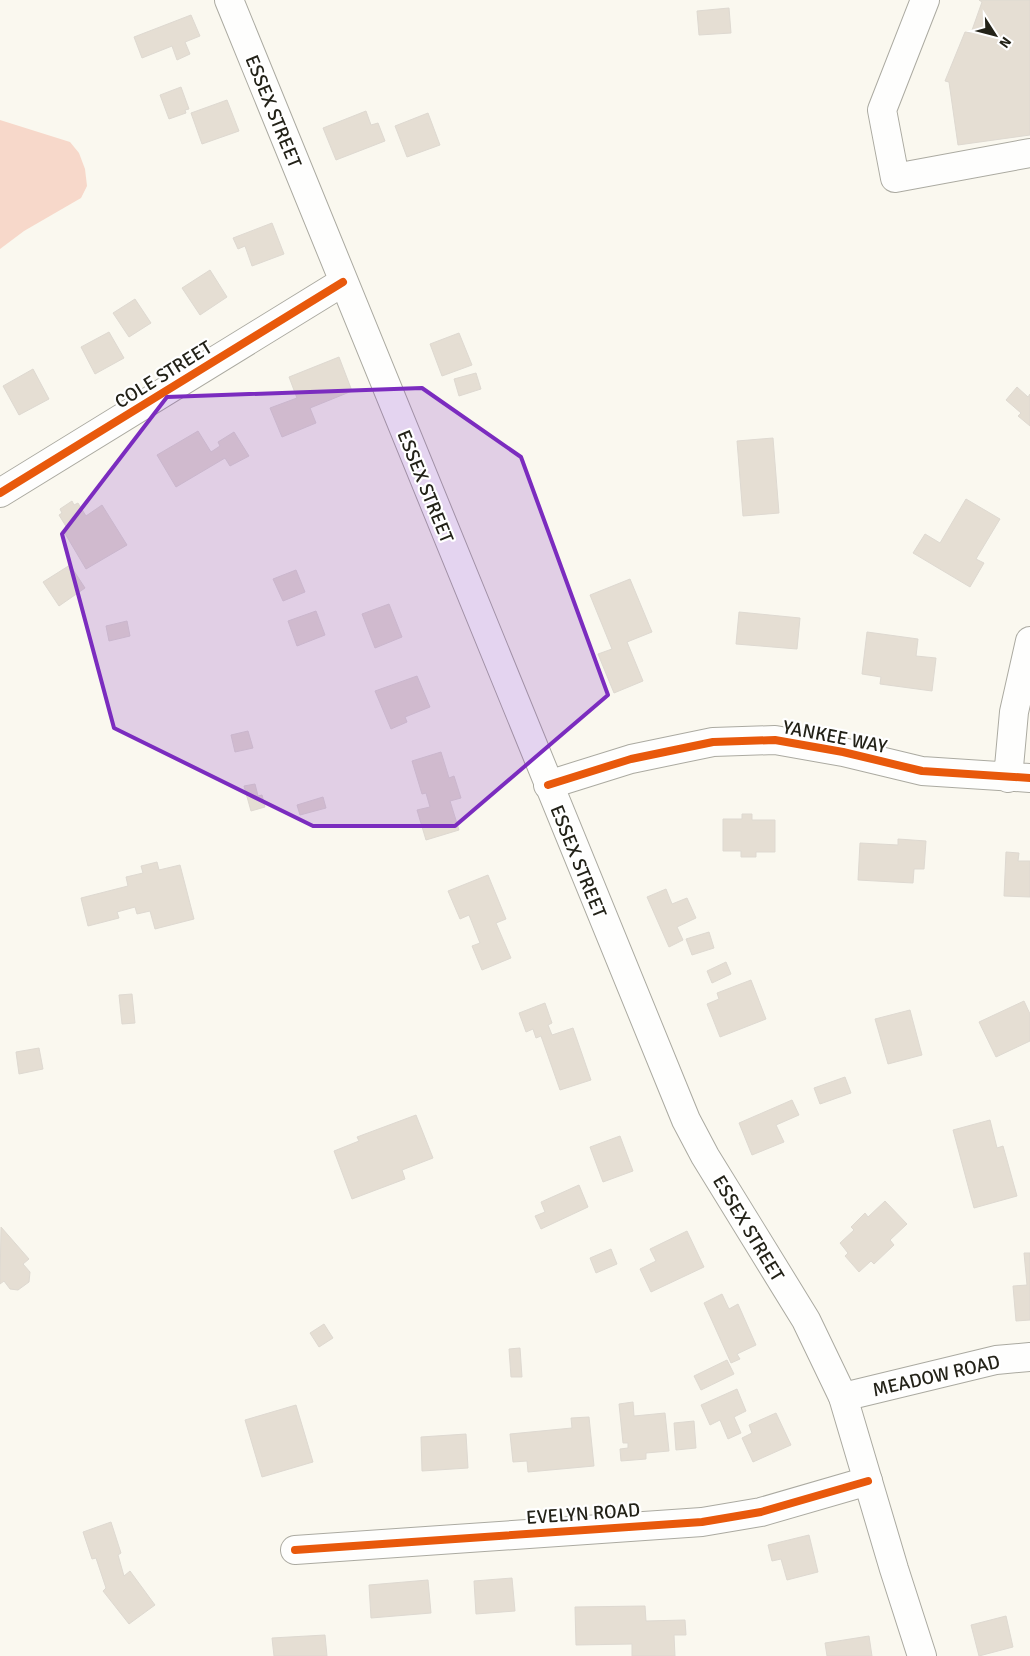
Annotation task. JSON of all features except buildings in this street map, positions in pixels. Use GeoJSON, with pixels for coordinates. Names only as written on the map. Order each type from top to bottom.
{"type":"FeatureCollection","features":[{"type":"Feature","properties":{"kind":"main road","name":"ESSEX STREET"},"geometry":{"type":"LineString","coordinates":[[229,0],[548,786],[686,1120],[705,1156],[806,1320],[843,1397],[922,1656]]}},
{"type":"Feature","properties":{"kind":"main road"},"geometry":{"type":"LineString","coordinates":[[925,0],[882,110],[895,178],[1030,153]]}},
{"type":"Feature","properties":{"kind":"main road","name":"COLE STREET"},"geometry":{"type":"LineString","coordinates":[[0,494],[343,282]]}},
{"type":"Feature","properties":{"kind":"main road"},"geometry":{"type":"LineString","coordinates":[[1019,778],[1014,712],[1030,641]]}},
{"type":"Feature","properties":{"kind":"main road","name":"YANKEE WAY"},"geometry":{"type":"LineString","coordinates":[[548,786],[631,759],[713,742],[775,740],[843,752],[922,771],[1019,778]]}},
{"type":"Feature","properties":{"kind":"main road","name":"MEADOW ROAD"},"geometry":{"type":"LineString","coordinates":[[843,1397],[996,1360],[1030,1357]]}},
{"type":"Feature","properties":{"kind":"main road","name":"EVELYN ROAD"},"geometry":{"type":"LineString","coordinates":[[295,1550],[702,1522],[761,1512],[868,1480]]}},
{"type":"Feature","properties":{"kind":"highlighted area"},"geometry":{"type":"Polygon","coordinates":[[[422,388],[521,457],[608,695],[455,826],[313,826],[114,728],[62,534],[167,397],[422,388]]]}},
{"type":"Feature","properties":{"kind":"shaded area"},"geometry":{"type":"Polygon","coordinates":[[[0,120],[70,142],[79,153],[85,169],[87,186],[81,198],[24,231],[0,249],[0,120]]]}},
{"type":"Feature","properties":{"kind":"cycle path"},"geometry":{"type":"LineString","coordinates":[[0,493],[343,282]]}},
{"type":"Feature","properties":{"kind":"cycle path"},"geometry":{"type":"LineString","coordinates":[[548,785],[631,759],[713,742],[775,740],[843,752],[922,771],[1030,778]]}},
{"type":"Feature","properties":{"kind":"cycle path"},"geometry":{"type":"LineString","coordinates":[[295,1550],[702,1522],[761,1512],[868,1481]]}}]}
